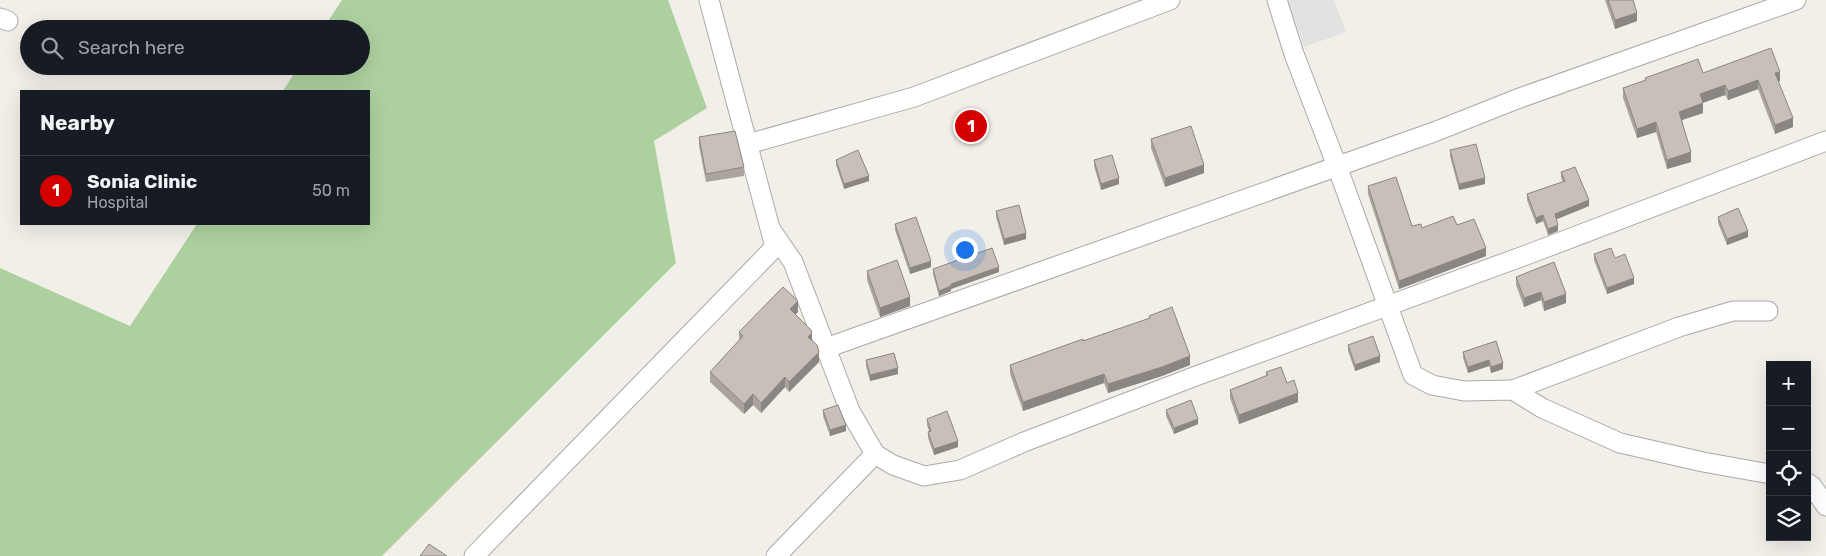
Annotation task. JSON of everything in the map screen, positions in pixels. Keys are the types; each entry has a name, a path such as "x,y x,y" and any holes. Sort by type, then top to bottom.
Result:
{"street":[{"path":"474,556 775,247 709,0"},
{"path":"748,144 914,97 1170,0"},
{"path":"1277,0 1294,54 1338,166 1413,374 1432,385 1464,392 1512,390 1679,328 1733,311 1768,311"},
{"path":"826,348 1434,132 1517,99 1796,0"},
{"path":"771,230 793,262 850,411 875,454 893,465 924,476 960,470 1024,442 1196,376 1388,306 1826,141"},
{"path":"1512,390 1542,408 1620,443 1703,462 1766,473"},
{"path":"776,556 875,454"},
{"path":"1811,485 1826,506"}],"green space":[{"path":"342,0 668,0 707,108 654,141 676,263 382,556 0,556 0,268 130,326 196,225 370,225 370,90 284,90 293,75 370,75 370,20 329,20"}],"shaded area":[{"path":"1287,0 1334,0 1346,32 1304,47"}],"building":[{"path":"1608,0 1633,0 1637,13 1615,20"},
{"path":"1771,48 1780,72 1775,73 1793,118 1775,125 1758,80 1728,91 1725,85 1700,94 1703,103 1679,112 1691,152 1667,160 1656,122 1637,129 1623,88 1698,59 1703,73"},
{"path":"1191,126 1204,165 1165,178 1151,139"},
{"path":"735,131 744,167 706,174 699,137"},
{"path":"1476,144 1485,178 1459,184 1450,150"},
{"path":"858,150 869,176 844,184 836,160"},
{"path":"1112,155 1119,178 1101,184 1094,160"},
{"path":"1575,167 1589,200 1555,214 1558,225 1548,229 1543,215 1536,218 1527,194 1565,181 1561,172"},
{"path":"1396,177 1412,226 1421,224 1422,228 1453,216 1457,225 1474,219 1486,248 1399,281 1368,186"},
{"path":"1019,205 1026,233 1004,239 996,211"},
{"path":"1738,208 1748,231 1727,239 1718,217"},
{"path":"916,217 931,261 910,268 895,224"},
{"path":"992,248 999,267 951,284 951,286 939,291 933,269"},
{"path":"1611,248 1615,258 1625,254 1634,278 1607,288 1594,254"},
{"path":"897,260 910,297 880,308 867,271"},
{"path":"1554,262 1566,294 1544,302 1541,292 1524,298 1516,277"},
{"path":"783,287 798,301 790,309 811,330 812,333 808,337 817,345 819,352 789,382 785,377 761,403 753,394 744,404 710,372 743,336 739,332"},
{"path":"1172,307 1190,356 1108,384 1104,374 1023,402 1010,365 1150,318 1149,316"},
{"path":"1373,336 1380,356 1355,365 1348,345"},
{"path":"1496,341 1503,363 1491,367 1489,360 1468,367 1463,352"},
{"path":"894,353 898,368 870,375 866,360"},
{"path":"1281,367 1287,383 1294,380 1298,393 1239,415 1230,390 1268,375 1266,372"},
{"path":"1191,400 1198,419 1174,428 1166,410"},
{"path":"838,405 846,425 830,430 823,410"},
{"path":"947,411 958,441 934,449 928,432 931,431 927,419"},
{"path":"429,544 447,556 420,556"}],"place":[{"name":"Sonia Clinic","path":"971,126"}]}
